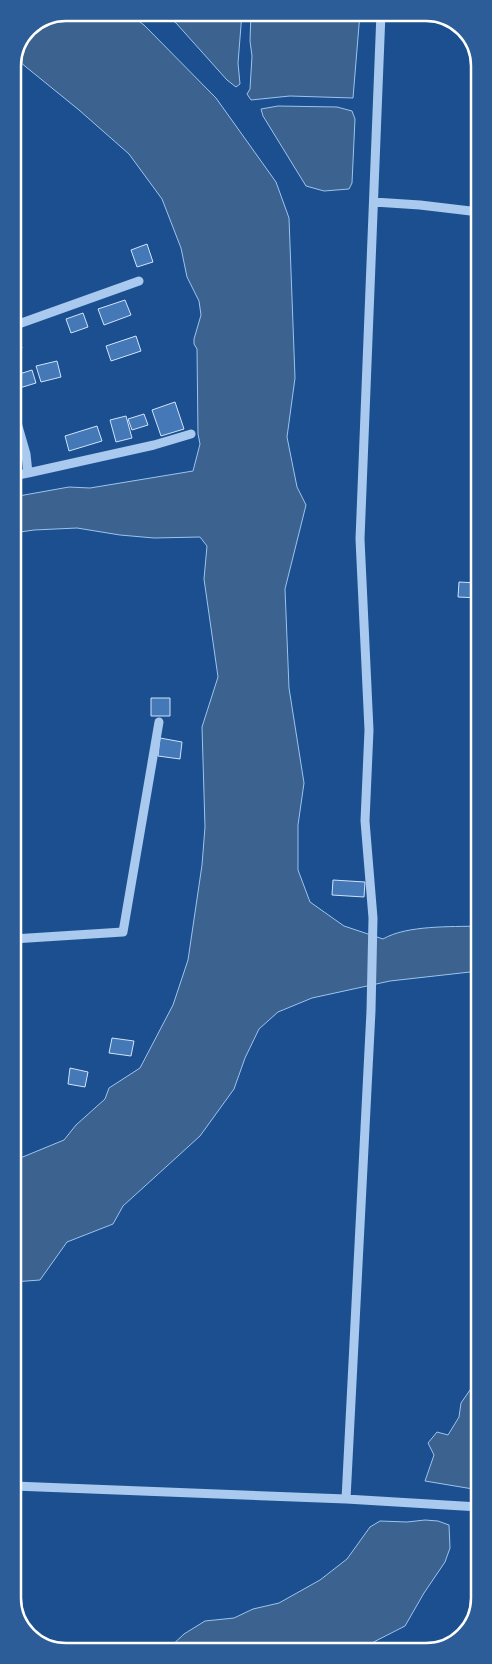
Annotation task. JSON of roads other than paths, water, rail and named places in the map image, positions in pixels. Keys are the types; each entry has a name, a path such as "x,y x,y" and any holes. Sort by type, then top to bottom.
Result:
{"street":[{"path":"346,1499 372,1011 373,918 365,822 369,730 360,539 382,21"},
{"path":"374,202 471,211"},
{"path":"21,323 139,281"},
{"path":"21,474 154,445 191,434"},
{"path":"21,437 26,454 28,473"},
{"path":"21,938 123,932 159,722"},
{"path":"21,1486 346,1499 471,1507"}],"water":[{"path":"139,21 216,98 276,182 289,218 295,378 287,437 297,487 306,505 285,589 289,688 304,783 298,825 298,870 310,902 344,926 383,939 393,934 417,929 471,926 471,972 390,981 312,998 278,1012 259,1029 245,1058 234,1089 200,1136 123,1206 113,1224 67,1242 40,1280 21,1281 21,1158 64,1140 76,1125 105,1099 109,1088 140,1068 173,1005 188,960 202,865 205,827 202,727 218,677 204,579 207,546 200,537 154,538 77,528 21,532 21,496 69,487 90,488 193,471 200,444 198,434 197,349 194,339 201,315 199,301 187,277 181,248 162,199 129,154 21,63 29,41 41,29 57,22"},
{"path":"174,21 241,21 238,63 240,84 236,87 227,80"},
{"path":"251,21 359,21 353,98 290,96 251,100 247,94 250,89 252,56"},
{"path":"278,106 337,107 352,111 355,119 352,183 349,189 324,191 306,186 263,116 261,109"},
{"path":"471,1389 471,1489 425,1481 434,1455 428,1443 437,1432 448,1435 459,1417 461,1403"},
{"path":"425,1520 438,1521 449,1525 450,1548 445,1562 405,1626 372,1643 174,1643 184,1634 205,1621 234,1618 253,1609 279,1603 320,1580 347,1559 370,1527 380,1521 407,1522"}]}
